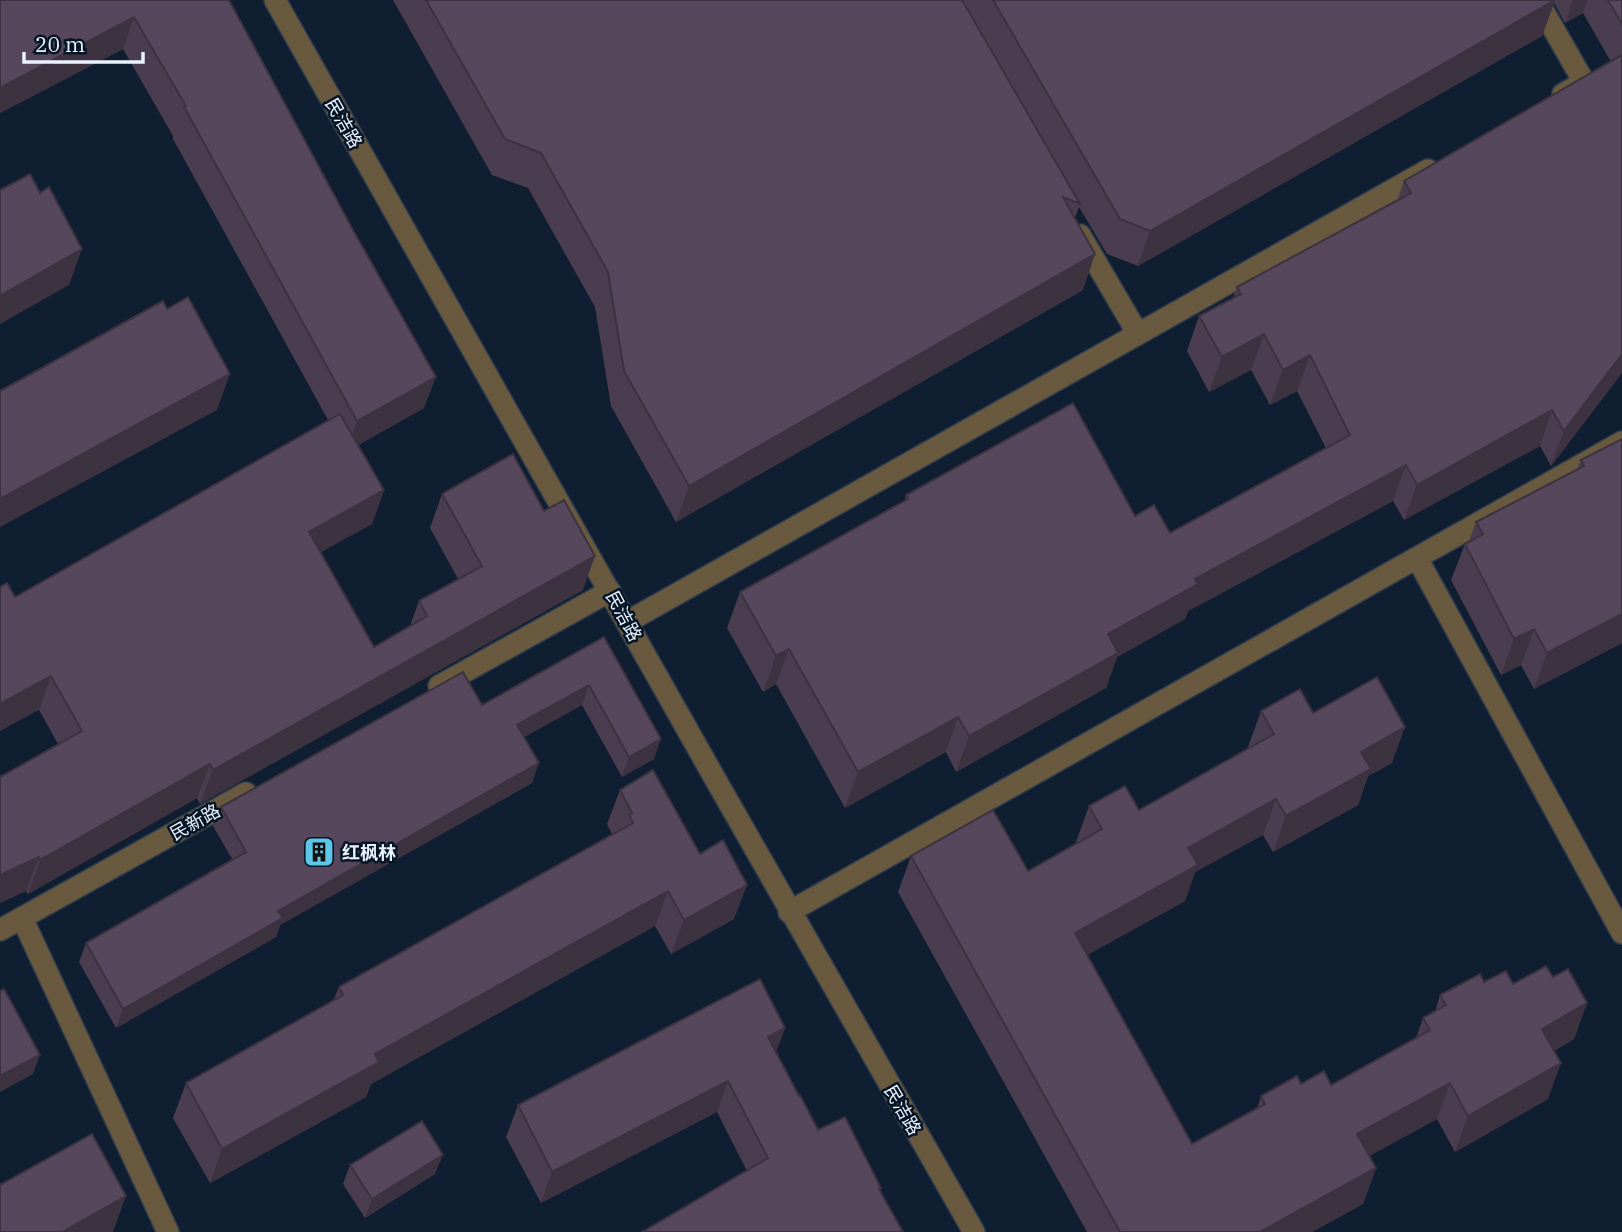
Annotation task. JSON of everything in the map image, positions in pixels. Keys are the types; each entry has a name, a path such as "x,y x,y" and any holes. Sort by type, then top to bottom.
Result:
{"street":[{"name":"民洁路","path":"275,0 789,912 974,1232"},
{"path":"1538,0 1584,82 1548,103"},
{"path":"626,622 1451,157"},
{"path":"1068,215 1138,334"},
{"path":"789,912 1622,442"},
{"path":"1417,558 1622,933"},
{"path":"418,698 610,591"},
{"name":"民新路","path":"0,930 262,785"},
{"path":"22,918 168,1232"}],"building":[{"path":"0,0 229,0 436,377 357,421 184,107 186,106 134,17 0,88"},
{"path":"426,0 962,0 1080,204 1063,197 1095,254 689,486 624,371 608,272 541,153 505,139"},
{"path":"993,0 1555,0 1150,231 1120,219"},
{"path":"1608,0 1622,0 1622,24"},
{"path":"1622,55 1622,354 1564,431 1552,410 1417,485 1406,465 1195,579 1198,584 1108,634 1118,653 969,736 958,717 858,772 789,649 776,656 740,592 908,499 906,495 1073,403 1135,516 1154,505 1170,533 1350,435 1310,355 1283,370 1264,334 1222,357 1199,316 1241,294 1237,287 1411,193 1404,181"},
{"path":"30,174 40,193 49,187 82,249 0,296 0,190"},
{"path":"188,297 230,374 0,499 0,391 163,301 167,309"},
{"path":"340,414 384,490 309,532 374,647 427,616 419,601 482,566 442,494 513,454 544,511 564,500 595,556 213,770 210,764 40,860 39,857 0,875 0,777 82,731 51,676 0,704 0,587 7,583 15,597"},
{"path":"1622,439 1622,614 1547,653 1534,629 1514,639 1465,544 1483,534 1476,522 1584,466 1581,460"},
{"name":"红枫林","path":"604,637 661,739 629,757 589,685 517,725 539,763 278,911 283,918 123,1009 86,943 246,852 221,807 463,672 482,705"},
{"path":"1377,677 1405,727 1361,752 1371,769 1286,816 1276,799 1188,848 1198,865 1075,933 1192,1144 1265,1104 1261,1096 1297,1076 1301,1084 1324,1071 1331,1085 1430,1030 1423,1018 1446,1005 1440,995 1480,974 1484,982 1506,971 1513,984 1546,966 1553,977 1568,969 1587,1003 1542,1029 1561,1063 1468,1116 1450,1083 1357,1134 1376,1168 1260,1232 1120,1232 911,856 993,810 1028,871 1102,829 1089,806 1125,786 1139,810 1274,734 1261,711 1300,689 1313,713"},
{"path":"653,770 700,854 723,840 747,885 684,920 668,891 375,1054 379,1062 222,1149 186,1083 343,995 339,987 633,823 629,815 632,813 620,790"},
{"path":"760,979 785,1028 768,1037 818,1130 845,1117 903,1232 642,1232 768,1158 728,1081 552,1172 518,1105"},
{"path":"4,989 40,1055 0,1076 0,991"},
{"path":"422,1121 443,1155 372,1199 350,1165"},
{"path":"92,1134 126,1196 62,1232 0,1232 0,1185"}],"place":[{"name":"红枫林","path":"319,852"}]}
